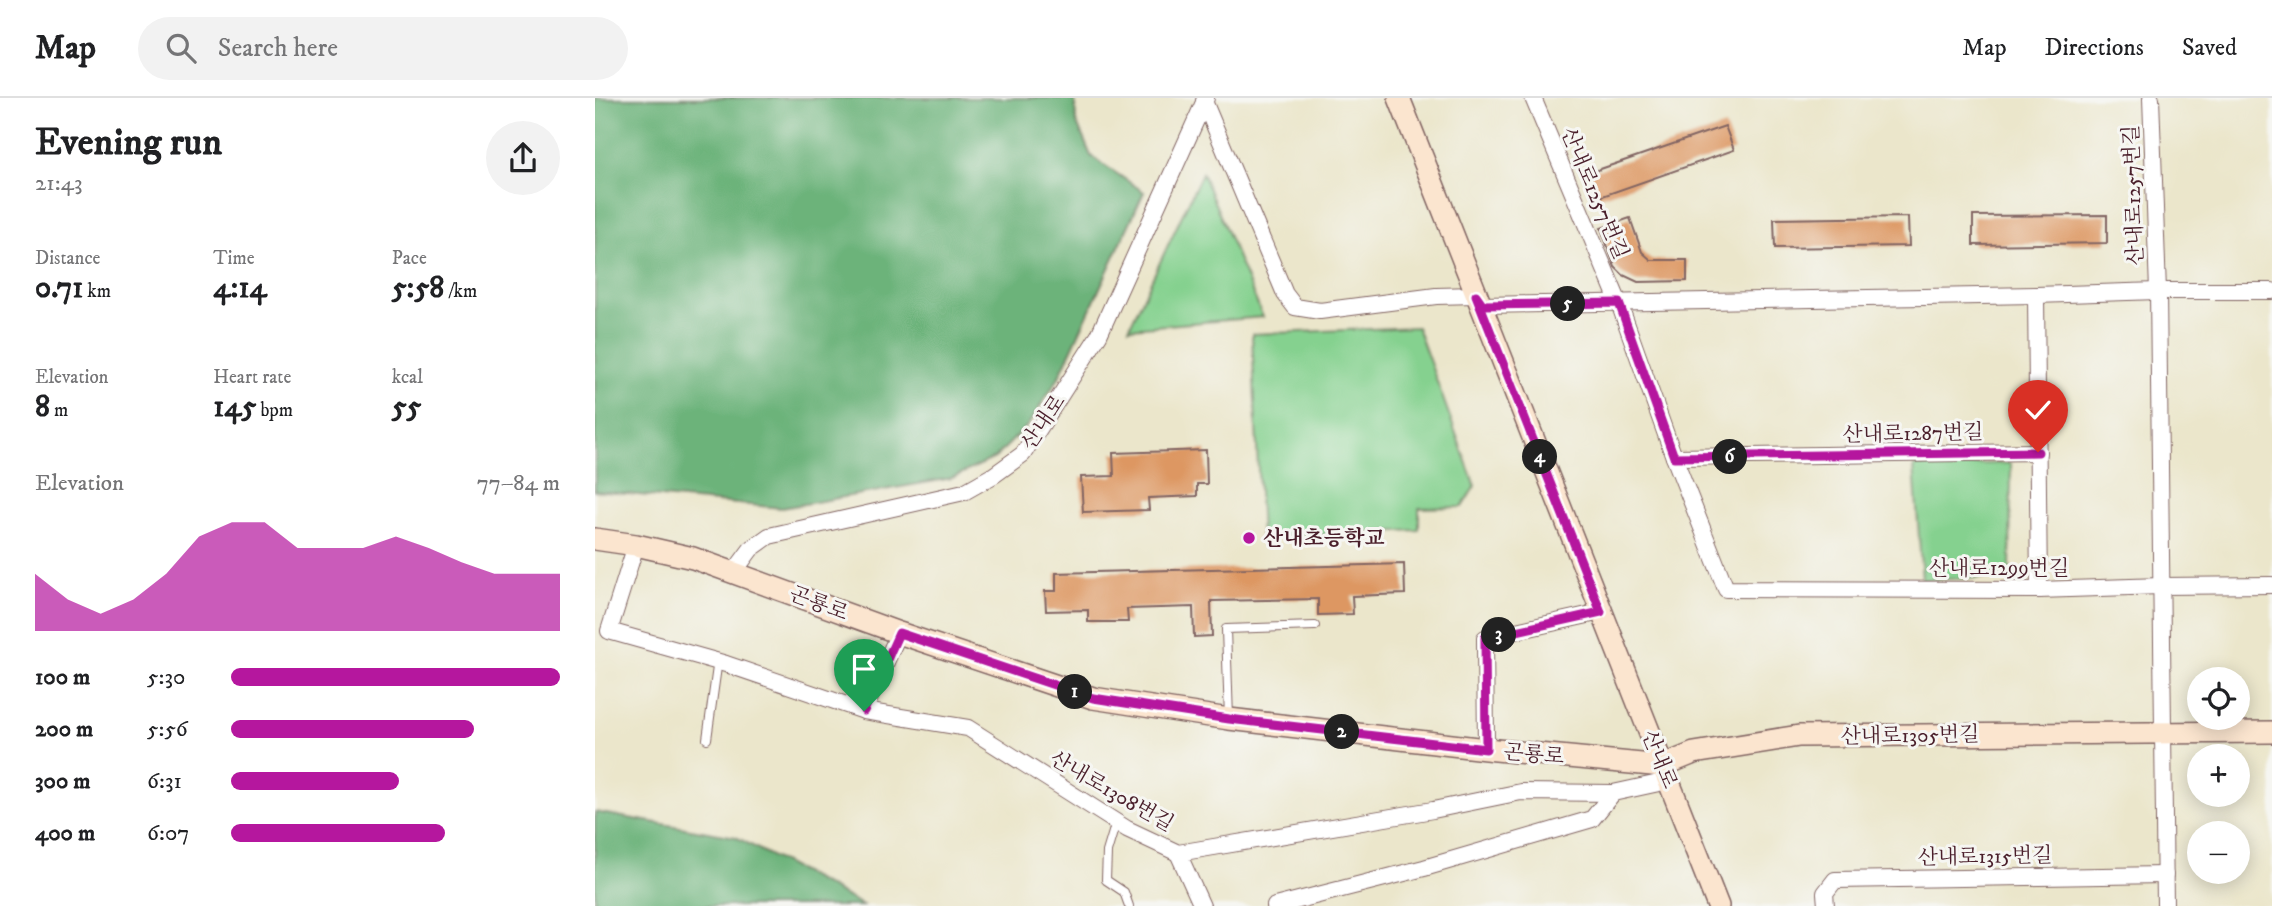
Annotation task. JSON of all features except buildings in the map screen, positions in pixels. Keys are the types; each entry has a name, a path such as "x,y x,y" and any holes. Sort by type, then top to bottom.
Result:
{"main road":[{"name":"산내로","path":"1399,98 1718,906"},
{"name":"곤룡로","path":"595,538 693,558 899,633 1093,698 1229,719 1665,773"},
{"name":"산내로1305번길","path":"1665,773 1694,753 1799,736 2272,732"}],"street":[{"name":"산내로1257번길","path":"1533,98 1619,303"},
{"name":"산내로1257번길","path":"2151,98 2158,291"},
{"name":"산내로","path":"1205,100 1285,294 1295,307 1320,311 1436,296 1476,295"},
{"name":"산내로","path":"734,572 751,549 769,536 964,492 1023,454 1099,335 1205,100"},
{"path":"2158,291 2165,906"},
{"path":"1476,295 1483,305 2272,291"},
{"path":"2036,295 2039,590"},
{"path":"1619,303 1674,457"},
{"name":"산내로1287번길","path":"1674,457 2038,452"},
{"name":"산내로1299번길","path":"1674,457 1726,589 2039,590 2272,585"},
{"name":"산내로1308번길","path":"636,545 609,631 715,660 864,711 968,728 1116,822 1178,853 1433,810 1521,792 1613,793 1665,773"},
{"path":"1486,749 1485,638 1601,612"},
{"path":"864,711 899,633"},
{"path":"1275,906 1424,868 1592,819 1613,793"},
{"path":"1178,853 1202,906"},
{"name":"산내로1315번길","path":"1826,906 1825,893 1835,880 2165,874"}],"lane":[{"path":"1229,719 1226,629 1315,626"},
{"path":"707,739 717,667 715,660"},
{"path":"1116,822 1107,852 1107,880 1124,892 1129,906"}],"green space":[{"path":"595,98 1075,98 1076,121 1091,156 1144,192 1058,379 1028,425 995,458 952,478 782,508 595,491"},
{"path":"1202,173 1263,317 1129,328"},
{"path":"1417,327 1475,486 1462,507 1419,508 1419,530 1261,537 1252,334"},
{"path":"2011,463 2010,577 1922,580 1914,466"},
{"path":"595,812 736,837 864,906 595,906"}],"place":[{"name":"산내초등학교","path":"1249,538"}],"route":[{"path":"864,711 899,633 1093,698 1229,719 1486,749 1485,638 1601,612 1476,295 1483,305 1619,303 1674,457 2038,452"}]}
